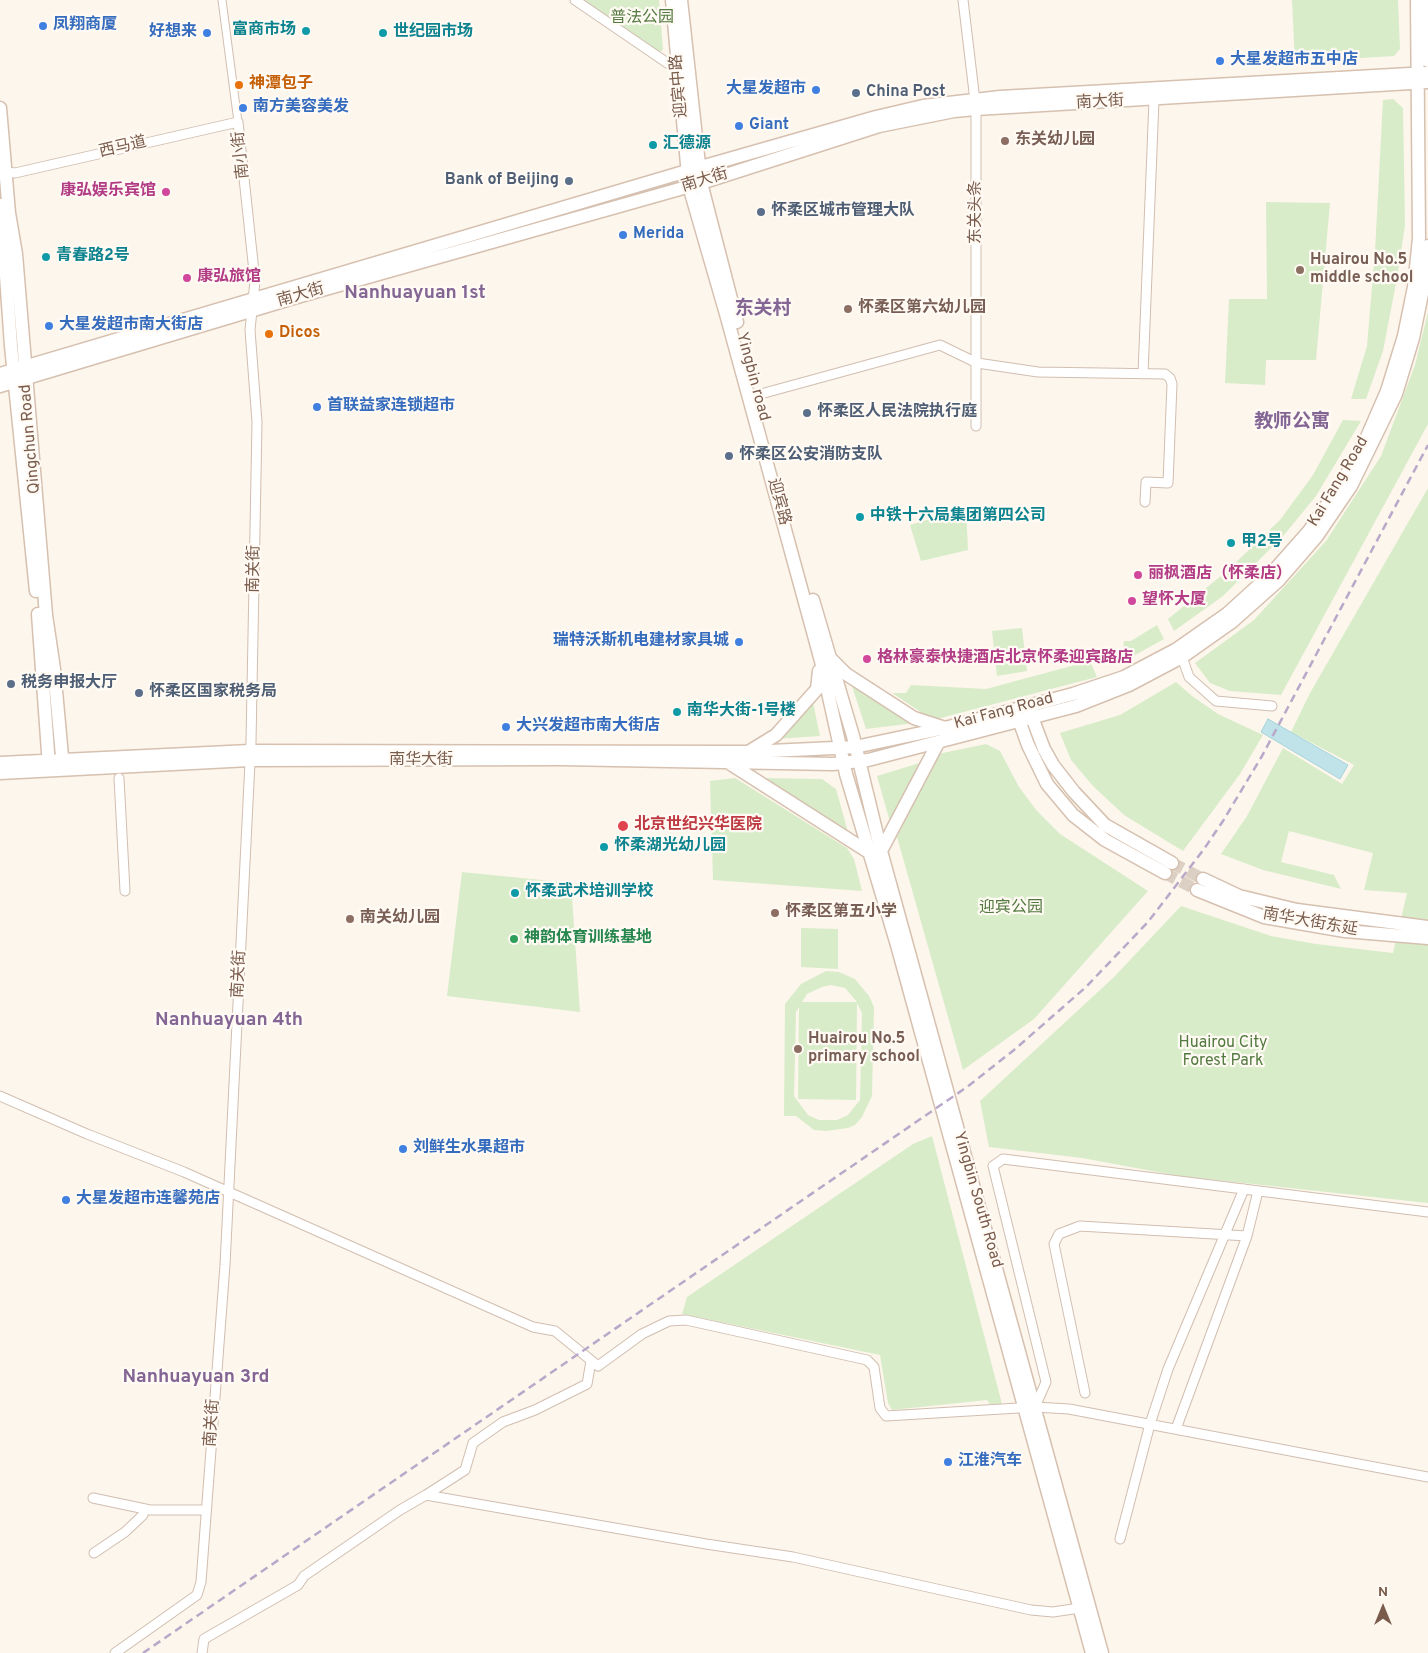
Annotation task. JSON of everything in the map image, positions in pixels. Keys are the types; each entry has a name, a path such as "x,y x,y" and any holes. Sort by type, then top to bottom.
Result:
{"main road":[{"name":"迎宾中路","path":"672,0 679,71 693,170"},
{"name":"Yingbin road","path":"681,0 695,184 756,396 825,660 855,747"},
{"name":"Kai Fang Road","path":"843,763 858,762 938,743 1020,711 1122,678 1177,649 1227,614 1271,574 1309,531 1343,481 1387,391 1404,336 1414,287 1419,238 1423,78 1416,0"},
{"path":"1427,0 1428,62"},
{"name":"南大街","path":"252,305 695,184 879,126 954,111 976,104 1154,100 1423,78"},
{"name":"南大街","path":"0,386 20,374 876,116 976,104 1423,78"},
{"name":"Qingchun Road","path":"0,108 7,172 38,617 56,765"},
{"name":"迎宾路","path":"695,184 739,359 825,660 840,748"},
{"name":"Qingchun Road","path":"0,196 20,374"},
{"name":"Kai Fang Road","path":"840,748 855,747 1020,711 1032,719 1076,706 1129,685 1182,657 1232,621 1278,581 1317,536 1351,486 1396,394 1413,338 1422,297 1428,246"},
{"name":"南大街","path":"0,374 20,374"},
{"path":"749,752 776,735 816,689 825,660 914,718 945,728"},
{"path":"1020,711 1047,784 1073,815 1105,840 1169,868 1105,825 1074,792 1053,765 1032,719"},
{"path":"729,763 876,852 938,743"},
{"name":"Yingbin South Road","path":"855,747 876,852 1030,1408 1102,1653"},
{"path":"840,748 843,763"},
{"name":"南华大街","path":"0,763 56,765 250,755 749,752 840,748"},
{"name":"南华大街","path":"250,755 729,763 843,763"},
{"name":"Yingbin South Road","path":"843,763 876,852"},
{"name":"南华大街","path":"0,773 56,765"},
{"name":"南华大街东延","path":"1428,927 1297,910 1200,884 1264,917 1345,931 1428,938"},
{"name":"Yingbin South Road","path":"1030,1408 1092,1653"}],"street":[{"name":"南小街","path":"222,0 238,122 255,281 252,305"},
{"path":"575,0 679,71"},
{"name":"东关头条","path":"963,0 976,104 976,426"},
{"path":"1144,374 1154,100"},
{"name":"西马道","path":"7,172 15,173 238,122"},
{"name":"南关街","path":"115,1653 198,1595 201,1582 228,1192 250,755 257,422 252,305"},
{"path":"756,396 940,345 977,363 1038,372 1165,374 1170,378 1172,384 1168,483 1146,482 1145,502"},
{"path":"1182,657 1188,677 1216,701 1272,706"},
{"path":"119,778 125,891"},
{"path":"0,1096 228,1192 533,1327 556,1331 598,1366 642,1334 669,1321 686,1320 867,1360 874,1367 880,1408 886,1416 1030,1408 1069,1408 1428,1476"},
{"path":"1030,1408 1046,1382 993,1166 1003,1159 1428,1212"},
{"path":"1120,1539 1150,1424 1168,1369 1244,1190"},
{"path":"1176,1429 1247,1236 1258,1191"},
{"path":"1085,1393 1054,1244 1059,1234 1080,1226 1247,1236"},
{"path":"202,1653 204,1639 298,1585 304,1576 400,1510 465,1470 473,1444 503,1422 535,1410 587,1384 591,1362"},
{"path":"426,1495 706,1544 793,1557 1031,1610 1053,1612 1080,1608"},
{"path":"93,1498 144,1509 206,1510"},
{"path":"94,1553 125,1532 144,1515 144,1509"}],"green space":[{"name":"普法公园","path":"582,0 659,0 663,50 657,53"},
{"path":"1292,0 1398,0 1400,49 1394,56 1295,62"},
{"path":"1393,99 1403,108 1405,225 1383,351 1366,399 1351,399 1367,346 1375,251 1383,100"},
{"path":"1266,202 1330,203 1316,360 1266,360 1265,385 1225,383 1229,299 1267,299"},
{"path":"1428,312 1428,424 1281,695 1230,691 1210,683 1195,663 1254,620 1326,541 1381,456 1415,365"},
{"path":"1343,420 1361,421 1316,496 1284,535 1223,596 1174,631 1168,619 1227,571 1280,520 1313,475"},
{"name":"Huairou City Forest Park","path":"1428,488 1428,1203 1179,1176 1082,1158 989,1147 980,1101 1114,977 1181,906 1271,936 1316,944 1393,953 1407,893 1364,890 1373,853 1289,831 1281,862 1334,875 1341,889 1263,870 1221,854 1247,816 1283,748 1342,784 1354,765 1291,732 1310,693"},
{"path":"966,508 968,550 921,561 910,525"},
{"path":"1157,625 1164,639 1128,659 1123,658 1117,649 1123,649 1124,641 1131,641"},
{"path":"1022,628 1027,671 997,676 992,631"},
{"path":"1090,661 1097,677 933,720 892,693 906,693 911,685 986,689"},
{"path":"1176,682 1218,714 1263,735 1240,774 1183,851 1124,815 1093,786 1071,760 1060,733 1120,715"},
{"path":"851,683 915,723 866,729"},
{"path":"812,698 820,736 775,739"},
{"name":"迎宾公园","path":"986,744 1000,751 1019,787 1037,811 1060,834 1148,891 1034,1019 963,1070 897,837 938,754"},
{"path":"923,762 890,822 877,776"},
{"path":"735,778 847,848 854,859 862,891 713,880 710,781"},
{"path":"759,778 822,779 836,789 848,832"},
{"name":"神韵体育训练基地","path":"462,872 571,883 580,1012 447,996"},
{"path":"801,928 838,929 838,969 801,967"},
{"path":"826,971 839,972 855,979 869,996 874,1007 872,1096 862,1117 855,1125 848,1128 826,1131 814,1130 796,1116 784,1116 785,1004 801,984","holes":["831,985 845,988 857,1002 802,1002 807,994","857,1003 862,1013 860,1100 848,1115 837,1120 819,1120 808,1115 794,1096 796,1012 799,1007 798,1099 856,1100"]},
{"path":"932,1136 1002,1404 991,1406 987,1400 892,1410 888,1403 880,1355 682,1314 687,1297 913,1144"}],"water":[{"path":"1268,719 1348,765 1340,779 1261,732"}],"tunnel":[{"path":"1172,863 1203,879"},
{"path":"1165,873 1197,890"}],"railway":[{"path":"143,1653 967,1087 1014,1050 1086,987 1148,922 1223,821 1262,756 1428,445"}],"place":[{"name":"凤翔商厦","path":"43,26"},
{"name":"富商市场","path":"306,31"},
{"name":"好想来","path":"207,33"},
{"name":"世纪园市场","path":"383,33"},
{"name":"大星发超市五中店","path":"1220,61"},
{"name":"神潭包子","path":"239,85"},
{"name":"大星发超市","path":"816,90"},
{"name":"China Post","path":"856,93"},
{"name":"南方美容美发","path":"243,108"},
{"name":"Giant","path":"739,126"},
{"name":"东关幼儿园","path":"1005,141"},
{"name":"汇德源","path":"653,145"},
{"name":"Bank of Beijing","path":"569,181"},
{"name":"康弘娱乐宾馆","path":"166,192"},
{"name":"怀柔区城市管理大队","path":"761,212"},
{"name":"Merida","path":"623,235"},
{"name":"青春路2号","path":"46,257"},
{"name":"Huairou No.5 middle school","path":"1300,270"},
{"name":"康弘旅馆","path":"187,278"},
{"name":"怀柔区第六幼儿园","path":"848,309"},
{"name":"大星发超市南大街店","path":"49,326"},
{"name":"Dicos","path":"269,334"},
{"name":"首联益家连锁超市","path":"317,407"},
{"name":"怀柔区人民法院执行庭","path":"807,413"},
{"name":"怀柔区公安消防支队","path":"729,456"},
{"name":"中铁十六局集团第四公司","path":"860,517"},
{"name":"甲2号","path":"1231,543"},
{"name":"丽枫酒店（怀柔店）","path":"1138,575"},
{"name":"望怀大厦","path":"1132,601"},
{"name":"瑞特沃斯机电建材家具城","path":"739,642"},
{"name":"格林豪泰快捷酒店北京怀柔迎宾路店","path":"867,659"},
{"name":"税务申报大厅","path":"11,684"},
{"name":"怀柔区国家税务局","path":"139,693"},
{"name":"南华大街-1号楼","path":"677,712"},
{"name":"大兴发超市南大街店","path":"506,727"},
{"name":"北京世纪兴华医院","path":"623,826"},
{"name":"怀柔湖光幼儿园","path":"604,847"},
{"name":"怀柔武术培训学校","path":"515,893"},
{"name":"怀柔区第五小学","path":"775,913"},
{"name":"南关幼儿园","path":"350,919"},
{"name":"神韵体育训练基地","path":"514,939"},
{"name":"Huairou No.5 primary school","path":"798,1049"},
{"name":"刘鲜生水果超市","path":"403,1149"},
{"name":"大星发超市连馨苑店","path":"66,1200"},
{"name":"江淮汽车","path":"948,1462"}],"district":[{"name":"Nanhuayuan 1st","path":"415,294"},
{"name":"东关村","path":"763,310"},
{"name":"教师公寓","path":"1292,423"},
{"name":"Nanhuayuan 4th","path":"229,1021"},
{"name":"Nanhuayuan 3rd","path":"196,1378"}]}
